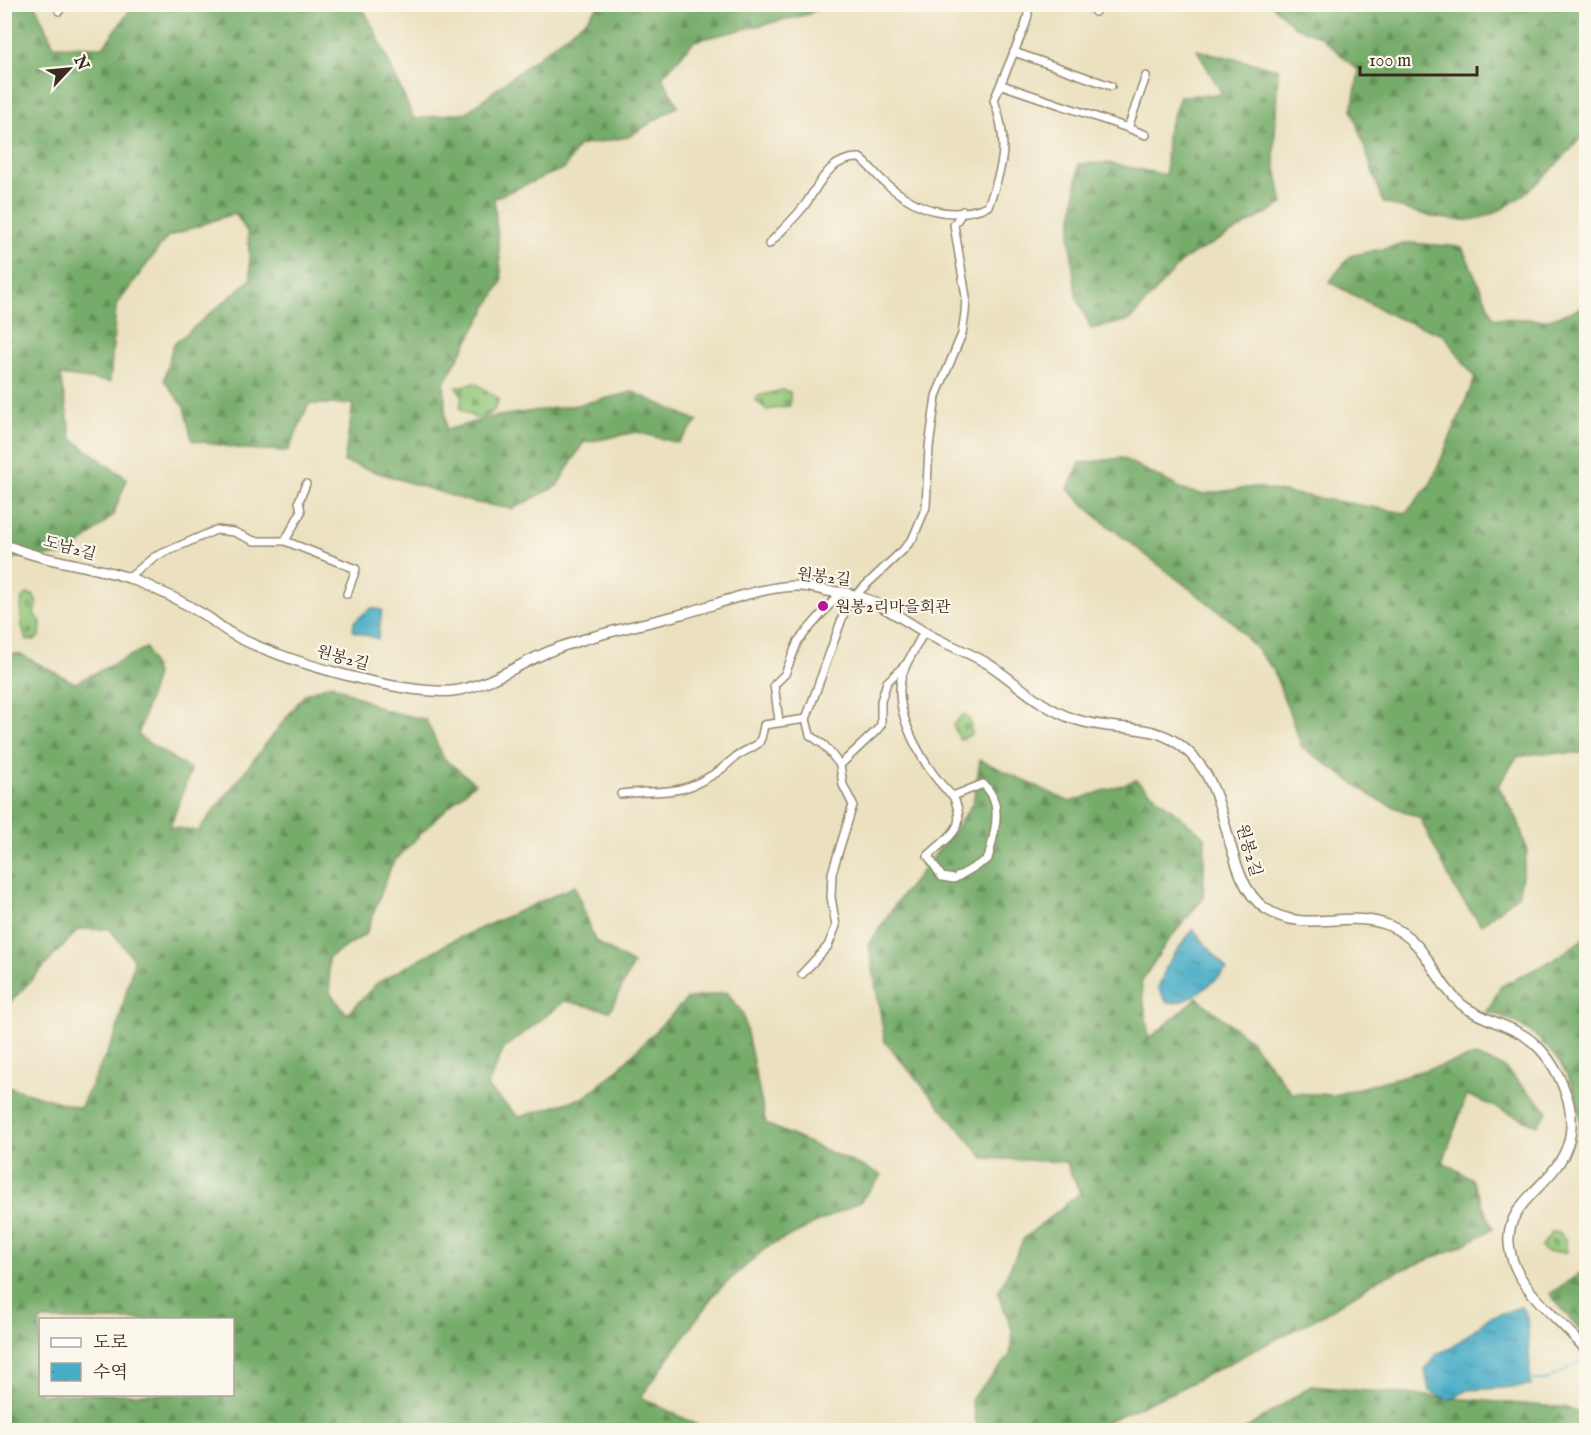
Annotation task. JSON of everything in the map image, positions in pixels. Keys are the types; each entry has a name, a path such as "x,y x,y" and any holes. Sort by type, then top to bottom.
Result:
{"main road":[{"name":"도남2길","path":"4,544 24,552 129,578"},
{"name":"원봉2길","path":"129,578 184,603 248,642 309,664 397,689 452,692 497,678 556,648 742,597 794,585 853,594 989,664 1036,701 1058,713 1106,726 1146,729 1171,739 1198,762 1210,782 1225,819 1246,892 1264,908 1284,919 1314,923 1353,918 1390,926 1418,945 1428,956 1454,997 1477,1014 1535,1043 1563,1084 1575,1128 1569,1154 1536,1193 1515,1212 1510,1235 1518,1272 1587,1350"}],"street":[{"path":"58,11 64,4"},
{"path":"769,244 806,204 820,179 852,158 860,158 884,182 912,201 936,213 988,206 1005,148 1003,124 994,100 1002,85 1028,15 1027,4"},
{"path":"1014,52 1111,86"},
{"path":"1128,128 1146,76"},
{"path":"1002,85 1146,135"},
{"path":"802,974 828,946 836,926 831,897 832,873 853,805 843,785 840,765 824,745 810,735 806,719 842,612 853,594 903,550 913,538 926,507 929,447 936,396 962,334 965,313 966,297 954,225 963,211"},
{"path":"285,541 301,512 299,501 306,484"},
{"path":"129,578 154,557 216,530 234,532 254,541 285,541 356,569 347,594"},
{"path":"779,721 774,685 785,674 798,641 840,593"},
{"path":"924,632 907,663 901,681 901,695 909,728 938,783 953,795 959,816 956,833 928,856 942,877 954,879 988,859 996,811 992,792 983,784 953,795"},
{"path":"840,765 881,725 881,701 887,682 907,663"},
{"path":"621,794 661,794 692,786 716,773 740,754 754,749 761,743 764,725 779,721 806,719"}],"green space":[{"path":"5,5 35,5 54,46 103,47 134,5 361,5 414,119 467,112 587,19 599,5 823,5 809,14 694,41 662,77 678,106 628,137 578,146 565,168 494,198 502,281 444,383 446,430 492,417 577,405 633,392 698,421 678,443 637,432 583,443 557,486 513,509 471,502 344,462 353,404 309,404 288,451 243,449 192,440 184,407 164,380 173,345 251,279 248,233 235,213 167,237 116,306 110,382 60,375 72,439 127,479 113,515 69,555 10,558 5,549"},
{"path":"1272,5 1586,5 1586,132 1533,186 1501,210 1484,217 1468,220 1447,219 1383,202 1352,110 1359,71 1320,36 1295,27"},
{"path":"1197,50 1278,69 1274,158 1283,204 1183,260 1130,320 1091,329 1076,295 1070,238 1079,164 1108,163 1166,175 1167,133 1180,96 1222,94"},
{"path":"1409,243 1462,247 1494,318 1547,320 1586,306 1586,753 1542,753 1517,757 1498,786 1518,820 1527,851 1518,895 1481,925 1456,891 1420,818 1378,800 1302,747 1273,669 1234,623 1098,518 1068,489 1080,463 1122,458 1186,491 1204,494 1254,487 1406,513 1431,483 1475,378 1444,335 1395,317 1329,282 1350,256"},
{"path":"475,383 499,399 493,411 484,417 475,418 460,409 462,395 456,387"},
{"path":"783,390 790,392 790,406 767,410 756,401 757,396"},
{"path":"27,594 33,595 37,603 34,614 41,622 40,636 34,640 27,640 22,625 22,598"},
{"path":"146,648 156,674 138,736 191,770 170,827 198,831 305,694 332,684 384,710 426,720 444,759 475,783 433,821 392,864 366,934 328,958 330,993 347,1014 377,983 450,942 575,886 595,941 633,964 610,1011 565,1001 504,1049 487,1087 519,1117 585,1097 619,1068 687,999 727,992 743,1014 766,1124 882,1175 860,1202 767,1247 715,1293 641,1397 707,1430 5,1430 5,1086 80,1108 116,1034 134,960 110,929 79,929 5,1008 5,654 20,654 75,683"},
{"path":"964,714 970,720 972,734 960,740 953,725"},
{"path":"980,760 1070,802 1136,780 1205,837 1203,899 1167,942 1141,982 1149,1039 1197,998 1249,1039 1292,1093 1334,1095 1475,1056 1502,1066 1548,1111 1537,1125 1467,1095 1443,1162 1472,1179 1493,1229 1455,1249 1377,1280 1323,1315 1177,1390 1088,1430 978,1430 971,1399 1010,1356 1013,1332 998,1293 1024,1238 1080,1193 1066,1162 984,1158 885,1042 869,945 896,903 951,835 973,803"},
{"path":"1586,937 1586,1152 1577,1149 1580,1117 1577,1099 1561,1065 1550,1050 1521,1026 1505,1017 1487,1012 1501,986 1555,959"},
{"path":"1552,1232 1560,1233 1565,1239 1567,1252 1546,1252 1541,1247"},
{"path":"1586,1269 1586,1339 1550,1294"},
{"path":"1311,1386 1569,1408 1586,1416 1586,1430 1244,1430"}],"water":[{"path":"371,608 382,610 378,639 353,631 354,622"},
{"path":"1193,929 1227,970 1191,997 1175,1003 1167,1003 1158,988 1168,963"},
{"path":"1521,1307 1527,1317 1531,1386 1468,1390 1450,1400 1429,1391 1425,1370 1436,1354 1451,1348 1490,1317"}],"waterway":[{"path":"1531,1380 1547,1380 1586,1358"}],"place":[{"name":"원봉2리마을회관","path":"823,606"}]}
